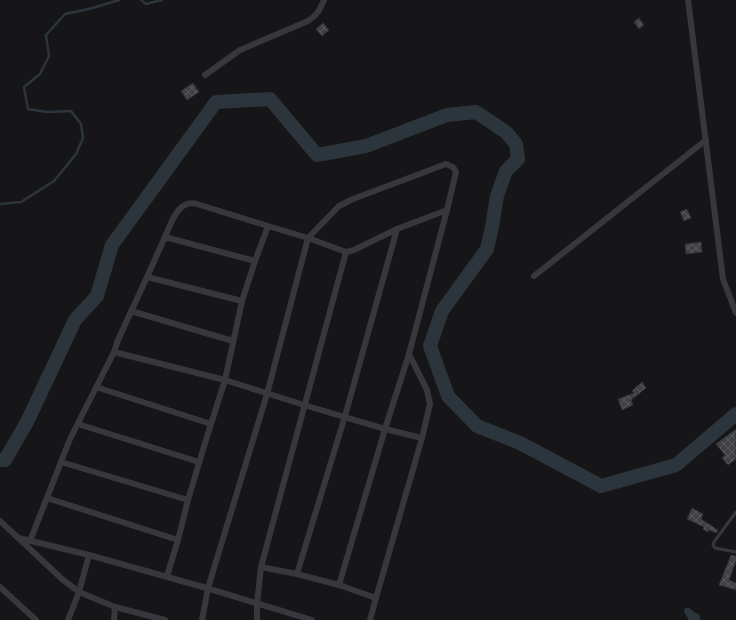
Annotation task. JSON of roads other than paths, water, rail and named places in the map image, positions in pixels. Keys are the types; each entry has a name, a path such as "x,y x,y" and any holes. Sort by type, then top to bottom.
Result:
{"street":[{"path":"205,75 240,50 314,18 320,11 324,0"},
{"path":"688,0 723,279 736,313"},
{"path":"534,276 706,140"},
{"path":"202,620 208,588 267,394 308,238 339,206 353,199 446,164 453,166 456,172 447,210 409,354 385,429 340,585"},
{"path":"30,541 70,439 114,352 118,340 176,213 183,206 189,203 197,204 308,238 346,252 354,250 397,229 447,210"},
{"path":"167,576 199,462 225,380 242,301 268,226"},
{"path":"297,574 345,416 397,229"},
{"path":"165,237 255,261"},
{"path":"257,620 257,604 261,567 346,252"},
{"path":"147,277 242,301"},
{"path":"131,311 233,341"},
{"path":"114,352 225,380 385,429 422,438"},
{"path":"370,620 422,438 430,404 427,390 409,354"},
{"path":"96,386 211,424"},
{"path":"78,424 199,462"},
{"path":"62,462 188,500"},
{"path":"47,498 178,540"},
{"path":"0,521 62,579 79,592 115,607 161,620"},
{"path":"19,538 167,576 304,619 312,620"},
{"path":"68,620 79,592 89,555"},
{"path":"261,567 340,585 376,598"},
{"path":"0,587 36,620"},
{"path":"114,620 115,607"}],"lane":[{"path":"736,512 713,545 715,548 736,552"}],"waterway":[{"path":"0,204 21,202 54,181 76,154 83,138 81,124 71,111 47,112 28,109 24,87 40,74 49,56 46,35 65,14 119,0"},
{"path":"141,0 146,4 162,0"},
{"path":"0,460 5,460 27,422 75,320 97,296 112,245 216,102 270,99 317,155 366,146 447,115 476,112 507,133 516,144 518,159 506,171 497,196 487,249 442,311 430,346 448,396 477,426 520,443 601,486 676,465 736,414"}]}
